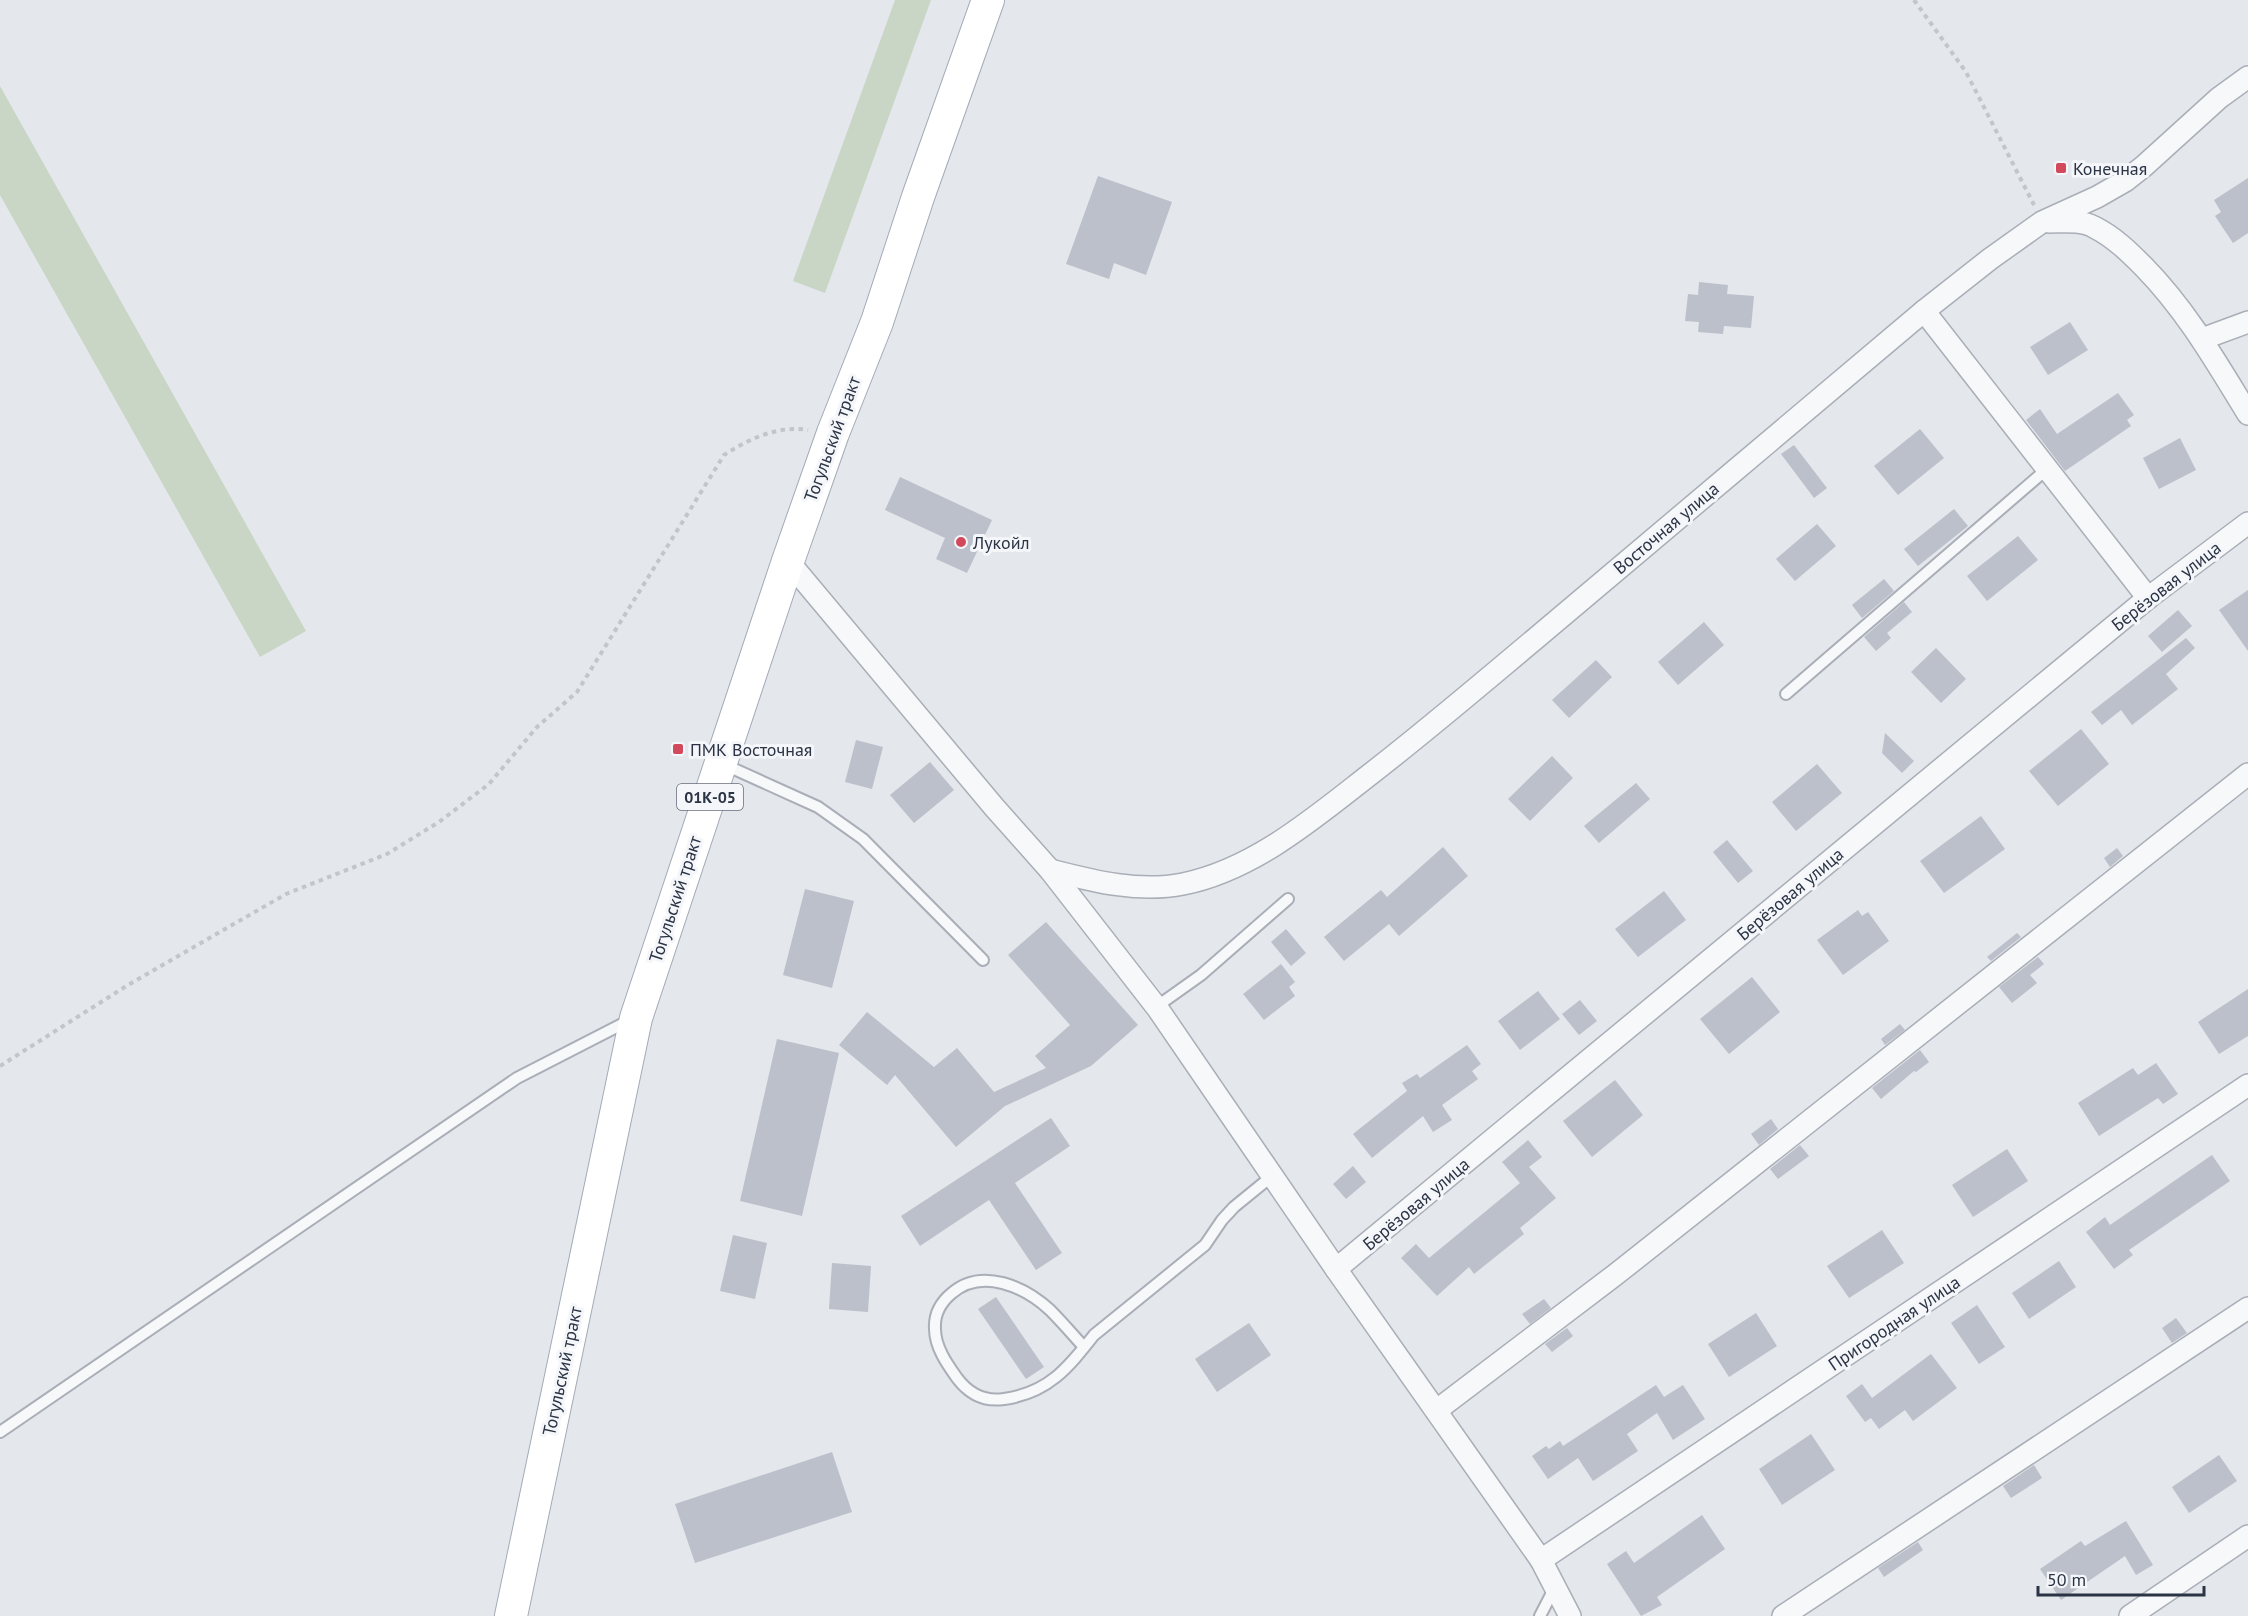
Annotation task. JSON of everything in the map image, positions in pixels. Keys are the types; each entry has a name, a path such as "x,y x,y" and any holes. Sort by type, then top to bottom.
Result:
{"main road":[{"name":"Тогульский тракт","path":"511,1616 636,1018 788,561 833,433 877,322 918,197 988,0"}],"street":[{"name":"Восточная улица","path":"1050,870 1112,885 1153,887 1183,884 1244,863 1285,838 1425,732 1924,311 2042,222 2097,197 2124,181 2144,166 2219,98 2248,77"},
{"path":"2042,222 2073,222 2093,226 2126,249 2169,292 2202,339 2248,414"},
{"path":"1924,311 2148,598"},
{"path":"2202,339 2248,322"},
{"name":"Берёзовая улица","path":"1336,1269 2148,598 2248,523"},
{"path":"788,561 994,807 1050,870 1156,1007 1336,1269 1541,1560 1570,1616"},
{"path":"1437,1410 1615,1275 2248,774"},
{"name":"Пригородная улица","path":"1541,1560 2248,1085"},
{"path":"1784,1616 2248,1308"},
{"path":"2130,1616 2248,1536"}],"lane":[{"path":"1786,694 2047,469"},
{"path":"721,763 818,807 862,839 983,960"},
{"path":"1156,1007 1201,975 1288,900"},
{"path":"0,1432 517,1078 636,1018"},
{"path":"1084,1347 1048,1308 1006,1283 990,1280 973,1282 956,1290 945,1299 938,1310 935,1329 940,1352 964,1387 979,1398 998,1400 1037,1391 1053,1380 1084,1347 1094,1335 1205,1245 1222,1220 1272,1176"},
{"path":"1540,1616 1555,1586"}],"path":[{"path":"1914,0 1966,72 2042,222"},
{"path":"0,1066 128,985 286,894 387,854 439,822 489,784 537,727 577,692 724,455 752,438 794,428 833,433"}],"green space":[{"path":"895,0 931,0 825,293 793,281"},
{"path":"0,86 306,631 260,657 0,195"}],"building":[{"path":"1098,176 1172,202 1146,275 1114,263 1109,279 1066,264"},
{"path":"2248,178 2248,233 2233,243 2215,216 2221,212 2214,200"},
{"path":"1699,282 1728,285 1727,294 1754,296 1751,328 1724,326 1723,334 1698,332 1699,322 1685,321 1688,294 1698,295"},
{"path":"2070,322 2088,350 2048,375 2030,347"},
{"path":"2118,393 2134,415 2127,420 2131,426 2065,471 2026,420 2040,409 2057,434"},
{"path":"1920,429 1944,458 1898,495 1874,466"},
{"path":"2180,438 2196,470 2159,489 2143,458"},
{"path":"1794,445 1827,488 1814,498 1781,454"},
{"path":"900,477 992,520 967,573 936,559 945,538 885,510"},
{"path":"1954,509 1968,526 1918,566 1904,549"},
{"path":"1817,524 1836,546 1795,581 1776,559"},
{"path":"2018,536 2038,560 1987,601 1967,576"},
{"path":"1884,579 1894,591 1862,618 1852,605"},
{"path":"2248,590 2248,651 2219,610"},
{"path":"1904,602 1912,612 1887,633 1891,638 1876,651 1864,637"},
{"path":"2178,610 2192,626 2162,652 2148,636"},
{"path":"1704,622 1724,645 1678,685 1658,662"},
{"path":"2186,638 2195,648 2166,674 2178,689 2132,725 2121,710 2102,725 2091,712"},
{"path":"1936,648 1966,679 1941,703 1911,672"},
{"path":"1596,660 1612,677 1569,718 1552,700"},
{"path":"2081,729 2109,764 2058,806 2029,771"},
{"path":"1885,733 1914,761 1902,773 1882,753"},
{"path":"856,740 883,747 872,789 845,782"},
{"path":"1552,756 1573,778 1530,821 1508,799"},
{"path":"930,762 954,790 914,823 890,795"},
{"path":"1817,764 1842,793 1796,831 1772,802"},
{"path":"1636,783 1650,799 1599,843 1584,826"},
{"path":"1981,816 2005,849 1944,893 1920,861"},
{"path":"1727,840 1753,871 1738,883 1713,852"},
{"path":"1443,847 1468,876 1399,936 1389,924 1344,961 1324,937 1381,890 1387,897"},
{"path":"2117,848 2123,856 2110,867 2104,858"},
{"path":"805,889 854,901 832,988 783,975"},
{"path":"1664,891 1686,920 1638,957 1615,929"},
{"path":"1858,910 1862,916 1868,912 1889,941 1843,975 1817,940"},
{"path":"1046,922 1138,1025 1091,1066 1005,1106 956,1147 895,1075 887,1085 839,1045 867,1012 934,1067 957,1048 994,1092 1046,1068 1035,1056 1070,1025 1008,955"},
{"path":"1286,929 1306,953 1291,966 1271,942"},
{"path":"2017,933 2021,937 1991,961 1987,957"},
{"path":"2038,957 2044,964 2030,975 2037,983 2012,1003 1999,987"},
{"path":"1281,964 1295,982 1289,987 1295,996 1264,1020 1243,994"},
{"path":"1752,977 1780,1012 1729,1054 1700,1019"},
{"path":"2248,989 2248,1036 2219,1054 2198,1022"},
{"path":"1538,991 1560,1019 1520,1050 1498,1021"},
{"path":"1580,1000 1597,1021 1579,1035 1562,1014"},
{"path":"1900,1024 1905,1030 1885,1045 1881,1039"},
{"path":"777,1039 839,1053 802,1216 740,1201"},
{"path":"1467,1045 1481,1064 1472,1071 1478,1079 1442,1105 1452,1120 1433,1132 1423,1116 1372,1158 1353,1134 1407,1091 1402,1083 1417,1074 1420,1078"},
{"path":"1920,1050 1929,1062 1916,1072 1914,1071 1881,1099 1872,1088"},
{"path":"2156,1063 2178,1094 2163,1104 2158,1098 2099,1136 2078,1103 2133,1068 2138,1075"},
{"path":"1615,1080 1643,1115 1592,1157 1563,1121"},
{"path":"1051,1118 1070,1146 1015,1183 1062,1253 1036,1270 989,1200 920,1246 901,1216"},
{"path":"1771,1119 1778,1129 1759,1145 1751,1134"},
{"path":"1528,1140 1542,1157 1529,1167 1556,1198 1520,1228 1524,1234 1474,1274 1469,1267 1437,1296 1401,1258 1416,1244 1429,1258 1520,1183 1502,1162"},
{"path":"1800,1145 1809,1156 1778,1179 1770,1169"},
{"path":"2007,1149 2028,1181 1973,1217 1952,1185"},
{"path":"2212,1155 2230,1181 2129,1250 2133,1255 2114,1269 2086,1232 2105,1217 2110,1225"},
{"path":"1353,1166 1366,1182 1346,1199 1333,1184"},
{"path":"1882,1230 1904,1263 1849,1298 1827,1266"},
{"path":"733,1235 767,1243 755,1299 720,1291"},
{"path":"2059,1261 2076,1287 2029,1319 2012,1293"},
{"path":"832,1263 871,1266 868,1312 829,1309"},
{"path":"996,1297 1044,1367 1026,1379 978,1309"},
{"path":"1544,1299 1551,1308 1530,1324 1522,1314"},
{"path":"1977,1305 2005,1347 1979,1364 1951,1323"},
{"path":"1756,1313 1777,1346 1729,1377 1708,1344"},
{"path":"2176,1318 2187,1333 2172,1343 2162,1328"},
{"path":"1249,1323 1271,1355 1217,1392 1195,1359"},
{"path":"1567,1328 1573,1336 1552,1352 1545,1344"},
{"path":"1931,1354 1957,1388 1913,1421 1905,1410 1879,1429 1871,1418 1865,1422 1846,1396 1862,1384 1872,1398"},
{"path":"1656,1385 1664,1397 1683,1385 1705,1419 1673,1440 1657,1413 1627,1434 1638,1451 1593,1481 1578,1458 1548,1479 1532,1456 1546,1446 1549,1449 1560,1441 1563,1446"},
{"path":"1811,1434 1835,1470 1782,1505 1759,1469"},
{"path":"832,1452 852,1512 695,1563 675,1504"},
{"path":"2219,1455 2237,1481 2189,1513 2172,1487"},
{"path":"2034,1465 2042,1478 2011,1498 2003,1486"},
{"path":"1702,1515 1725,1549 1657,1597 1662,1605 1641,1616 1607,1564 1626,1551 1634,1563"},
{"path":"2126,1521 2153,1565 2136,1575 2125,1556 2061,1600 2040,1569 2081,1541 2085,1546"},
{"path":"1918,1542 1923,1550 1884,1577 1878,1568"}],"place":[{"name":"Конечная","path":"2061,168"},
{"name":"Лукойл","path":"961,542"},
{"name":"ПМК Восточная","path":"678,749"}]}
